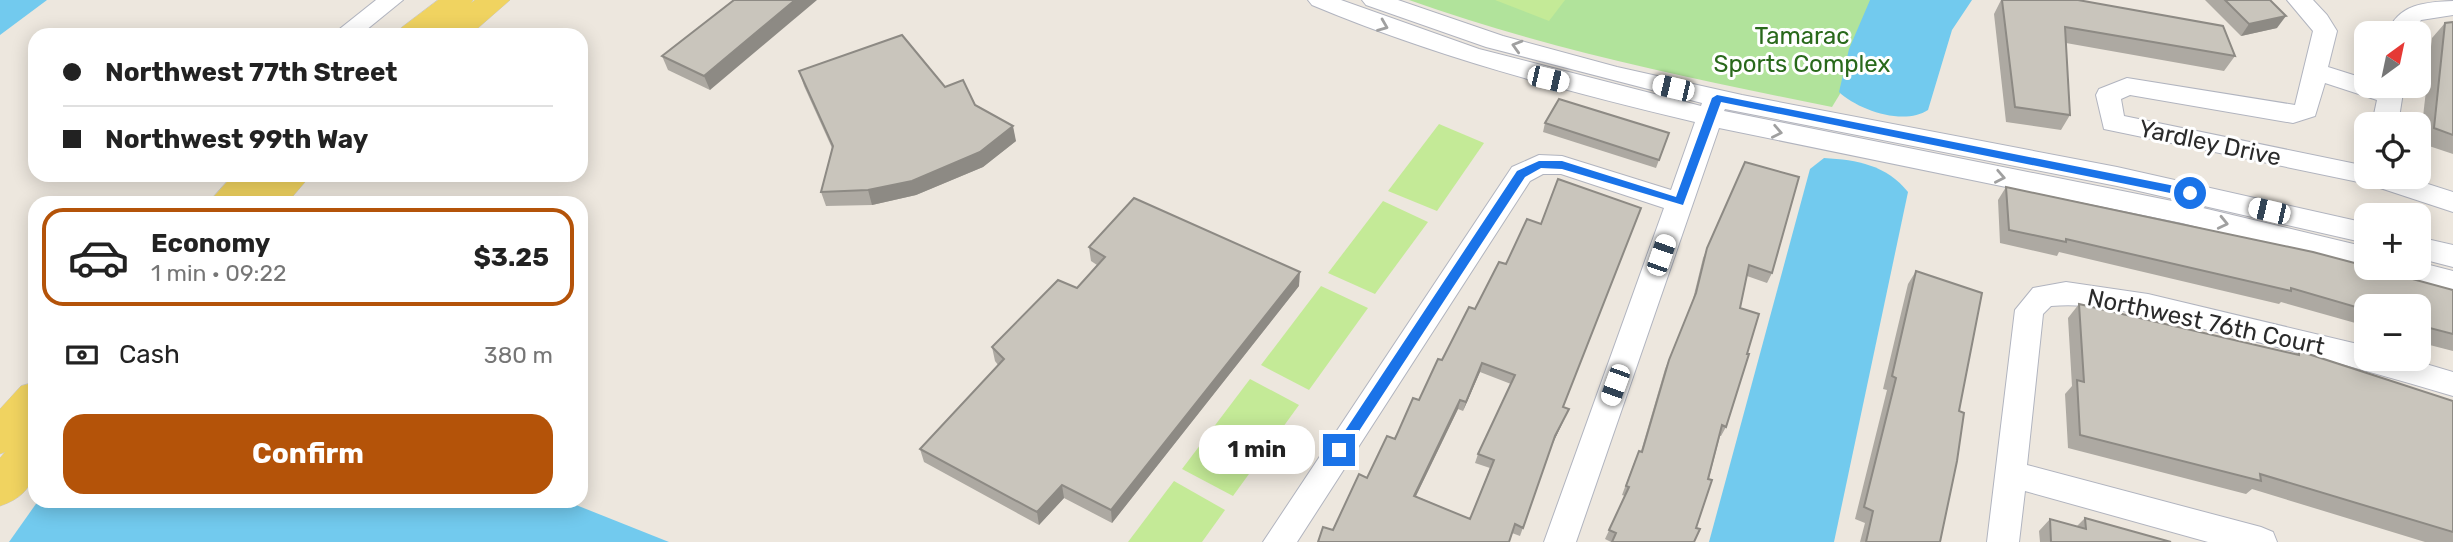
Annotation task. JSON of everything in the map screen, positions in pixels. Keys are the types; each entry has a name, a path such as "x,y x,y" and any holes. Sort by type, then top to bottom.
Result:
{"main road":[{"path":"421,28 458,0"},
{"path":"459,28 495,0"},
{"path":"233,196 248,182"},
{"path":"272,196 287,182"},
{"path":"0,437 28,406"},
{"path":"0,488 28,455"}],"street":[{"path":"353,28 391,0"},
{"path":"1320,0 1463,54 1548,79 2163,187 2354,230"},
{"path":"1374,0 1713,108 2354,255"},
{"name":"Yardley Drive","path":"2299,0 2319,20 2325,31 2306,110 2294,114 2127,86 2108,95 2113,123 2354,172"},
{"path":"2406,21 2420,12 2453,8"},
{"path":"2316,72 2354,82"},
{"path":"1560,542 1713,108"},
{"path":"1279,542 1521,174 1539,164 1562,165 1679,203"},
{"path":"2413,189 2453,202"},
{"path":"2431,250 2453,256"},
{"path":"2431,276 2453,282"},
{"name":"Northwest 76th Court","path":"2011,474 2029,310 2045,295 2073,292 2211,320 2354,355"},
{"name":"Northwest 76th Court","path":"2410,371 2453,384"},
{"path":"2003,542 2011,474 2260,542"}],"green space":[{"name":"Tamarac Sports Complex","path":"1409,0 1879,0 1843,89 1832,107 1566,48"},
{"path":"1495,0 1565,0 1549,21"},
{"path":"1439,124 1484,143 1437,211 1388,191"},
{"path":"1383,201 1428,222 1375,294 1328,273"},
{"path":"1321,286 1368,308 1309,390 1261,365"},
{"path":"1250,379 1299,405 1233,496 1182,469"},
{"path":"1174,481 1225,510 1202,542 1128,542"}],"water":[{"path":"0,0 47,0 0,35"},
{"path":"1870,0 1972,0 1952,30 1928,110 1918,115 1882,114 1858,105 1839,92 1849,49"},
{"path":"1824,158 1848,160 1881,170 1908,192 1834,542 1709,542 1810,169"},
{"path":"33,508 584,508 669,542 9,542"}],"building":[{"path":"734,0 795,0 704,76 662,56"},
{"path":"2002,0 2078,0 2223,26 2235,56 2065,27 2070,115 2015,107"},
{"path":"2225,0 2270,0 2286,16 2249,24"},
{"path":"2453,22 2453,135 2434,128 2445,23"},
{"path":"902,35 945,87 963,80 975,105 1013,126 980,152 912,181 868,190 821,192 833,146 799,71"},
{"path":"1559,99 1669,133 1659,160 1545,123"},
{"path":"1745,162 1799,177 1772,273 1749,265 1740,308 1759,314 1726,427 1722,425 1708,479 1712,480 1696,528 1700,529 1694,542 1612,542 1616,533 1609,530 1629,487 1626,486 1639,451 1642,452 1669,360 1696,293 1707,248"},
{"path":"1558,179 1641,208 1563,407 1569,409 1555,436 1523,528 1515,524 1509,542 1318,542 1323,527 1333,530 1359,474 1367,478 1387,436 1395,439 1413,398 1419,400 1438,359 1442,360 1469,307 1475,309 1499,262 1506,264 1527,219 1541,224","holes":["1482,363 1515,375 1478,454 1494,460 1470,519 1414,496 1460,400 1466,402"]},
{"path":"2006,187 2313,252 2354,263 2354,280 2416,280 2453,290 2453,334 2431,328 2431,294 2354,294 2354,306 2291,288 2291,291 2066,239 2066,242 2009,230"},
{"path":"1134,198 1300,272 1111,510 1062,485 1037,512 920,449 1004,359 992,347 1058,280 1077,288 1105,257 1089,247"},
{"path":"1916,271 1982,293 1959,411 1964,413 1957,461 1940,542 1866,542 1873,511 1864,507 1896,378 1892,376"},
{"path":"2079,304 2299,355 2299,351 2453,401 2453,532 2260,474 2261,481 2080,435 2077,380 2084,382"},
{"path":"2085,518 2171,542 2051,542 2050,519 2086,529"}],"route":[{"path":"1339,450 1521,174 1539,164 1562,165 1679,203 1717,98 2190,193"}]}
